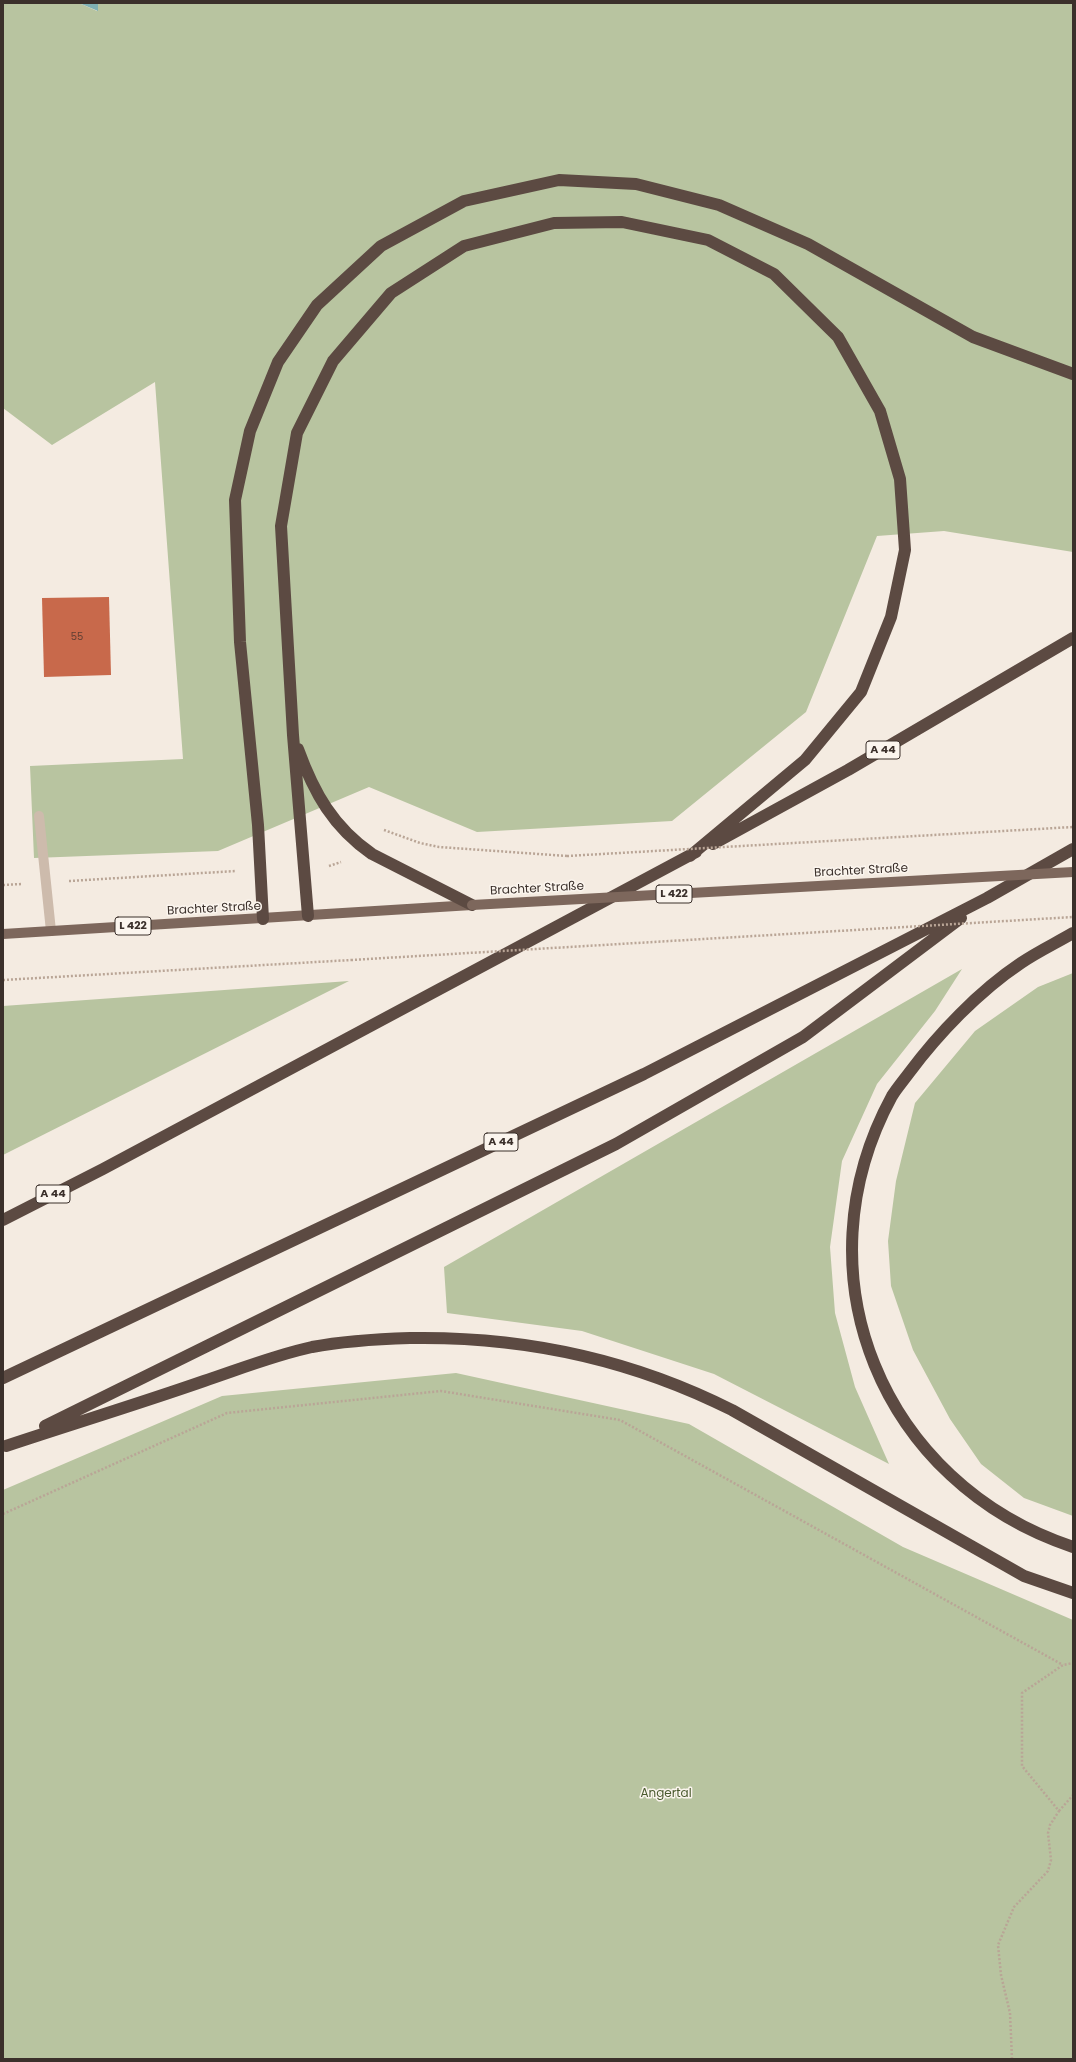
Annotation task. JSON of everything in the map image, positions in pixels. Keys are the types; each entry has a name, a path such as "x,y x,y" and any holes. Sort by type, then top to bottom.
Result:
{"highway":[{"path":"263,919 258,826 240,642 235,500 250,431 278,362 317,304 381,246 464,201 559,180 636,184 719,205 808,244 973,337 1073,374"},
{"path":"308,916 293,735 281,526 297,433 333,361 391,293 464,246 554,223 622,222 708,240 774,274 838,338 880,411 900,479 905,550 891,617 861,692 805,760 690,856"},
{"name":"A 44","path":"3,1220 103,1169 690,856 848,770 1073,638"},
{"path":"293,735 310,783 322,803 359,845 379,858 472,905"},
{"name":"A 44","path":"3,1378 644,1074 987,898 1073,849"},
{"path":"4,1447 616,1144 803,1037 987,898"},
{"path":"1073,933 1020,964 985,992 953,1022 893,1094 876,1130 864,1166 855,1209 852,1254 856,1303 864,1338 876,1372 899,1414 924,1450 954,1480 987,1505 1018,1525 1073,1547"},
{"path":"4,1447 257,1362 313,1347 390,1338 452,1338 516,1343 580,1354 643,1373 704,1396 732,1410 1024,1576 1073,1593"}],"main road":[{"name":"Brachter Straße","path":"3,934 472,905 1073,872"}],"lane":[{"path":"39,816 50,931"}],"path":[{"path":"567,856 1073,827"},
{"path":"3,980 1073,917"},
{"path":"3,1514 227,1412 441,1391 620,1420 1063,1665"},
{"path":"1059,1811 1022,1766 1022,1693 1063,1665 1073,1664"},
{"path":"1012,2059 1010,2012 1001,1975 998,1945 1014,1907 1048,1871 1051,1860 1048,1833 1050,1825 1059,1811 1073,1795"}],"green space":[{"path":"3,3 79,3 97,11 98,3 1073,3 1073,552 944,531 877,536 806,712 672,821 477,832 369,787 218,851 34,858 30,766 183,759 155,382 52,445 3,408"},
{"path":"962,969 935,1011 877,1084 842,1161 830,1247 835,1313 855,1387 889,1464 714,1374 582,1331 447,1313 444,1267"},
{"path":"1073,973 1073,1516 1024,1498 981,1464 950,1419 913,1350 891,1286 888,1241 896,1181 915,1103 975,1031 1038,987"},
{"path":"349,981 3,1155 3,1006"},
{"name":"Angertal","path":"456,1373 689,1424 903,1547 1073,1620 1073,2059 3,2059 3,1490 222,1396"}],"water":[{"path":"79,3 98,3 98,11"}],"building":[{"path":"109,597 111,675 44,677 42,598"}]}
